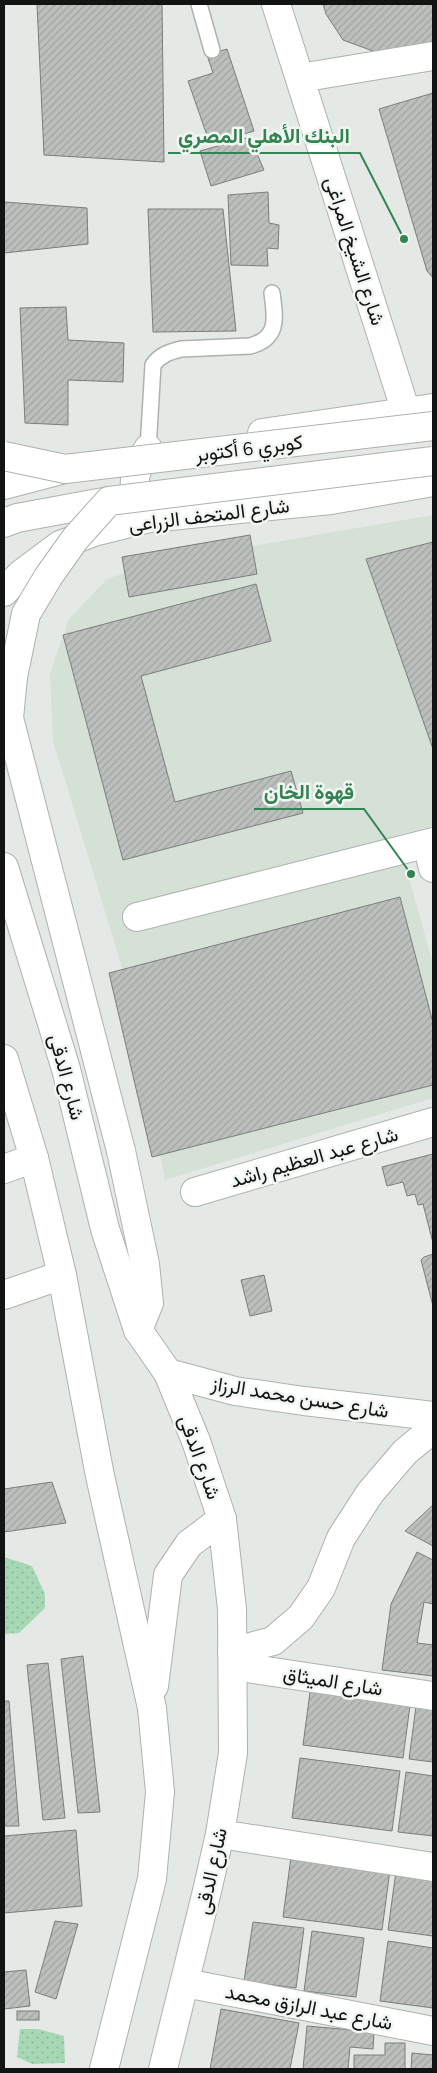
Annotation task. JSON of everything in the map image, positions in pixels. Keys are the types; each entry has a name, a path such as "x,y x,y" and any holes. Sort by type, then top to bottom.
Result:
{"main road":[{"name":"شارع الشيخ المراغى","path":"276,4 406,412"},
{"path":"300,78 433,56"},
{"path":"4,471 433,408"},
{"name":"كوبري 6 أكتوبر","path":"65,469 433,426"},
{"path":"148,449 138,465 134,484 138,503 150,518"},
{"path":"4,456 65,469"},
{"name":"كوبري 6 أكتوبر","path":"4,523 17,518 109,501 433,461"},
{"path":"4,485 65,469"},
{"name":"شارع المتحف الزراعى","path":"4,592 20,576 60,545 94,532 150,518 331,500 433,482"},
{"path":"109,501 75,538 48,577 26,614 13,677 9,718 121,1151 145,1264 149,1304 138,1330"},
{"path":"137,917 431,851"},
{"name":"شارع الدقى","path":"4,867 66,1069 105,1229 138,1330 168,1373 196,1440 222,1519 232,1609 233,1753 220,1834 163,2069"},
{"path":"4,1059 34,1158 62,1275 100,1476 152,1708 160,1792 152,1879 104,2069"},
{"name":"شارع عبد العظيم راشد","path":"195,1192 433,1122"},
{"path":"4,1169 34,1158"},
{"path":"4,1295 62,1275"},
{"name":"شارع حسن محمد الرزاز","path":"168,1373 235,1391 433,1416"},
{"path":"233,1659 274,1641 301,1617 321,1588 341,1538 370,1493 405,1452 433,1429"},
{"path":"152,1708 168,1575 189,1544 222,1519"},
{"name":"شارع الميثاق","path":"233,1659 433,1696"},
{"path":"220,1834 433,1867"},
{"name":"شارع عبد الرازق محمد","path":"185,1983 433,2031"}],"lane":[{"path":"199,4 212,50"},
{"path":"148,449 153,365 171,351 181,349 259,344 273,330 275,321 272,293"}],"shaded area":[{"path":"433,515 433,826 397,835 433,964 433,1098 165,1180 129,990 53,741 50,673 69,619 106,580 143,565"}],"green space":[{"path":"4,1557 32,1566 45,1594 45,1608 19,1633 4,1634"},
{"path":"20,2029 38,2029 64,2036 65,2063 32,2064 17,2057"}],"building":[{"path":"37,4 162,4 164,162 44,155"},
{"path":"323,4 433,4 433,44 381,54 343,40 326,14"},
{"path":"227,49 254,131 210,144 188,81 213,73 207,55"},
{"path":"433,93 433,278 427,271 379,109"},
{"path":"250,137 264,170 211,186 200,151"},
{"path":"268,192 269,223 279,225 278,249 267,248 268,266 231,265 228,195"},
{"path":"4,202 87,208 88,244 4,253"},
{"path":"148,209 223,209 236,331 153,332"},
{"path":"66,307 68,340 124,343 123,382 68,380 68,425 25,423 20,308"},
{"path":"250,535 257,574 129,597 122,557"},
{"path":"433,542 433,749 366,559"},
{"path":"256,584 271,641 141,676 175,802 291,771 303,813 123,860 63,635"},
{"path":"400,897 433,1023 433,1085 152,1157 109,973"},
{"path":"433,1154 433,1243 423,1204 418,1205 415,1194 407,1196 403,1182 387,1186 382,1167"},
{"path":"433,1254 433,1306 421,1260"},
{"path":"264,1275 272,1311 250,1316 241,1280"},
{"path":"52,1482 66,1523 4,1532 4,1489"},
{"path":"433,1505 433,1546 405,1531"},
{"path":"417,1552 433,1560 433,1604 424,1602 417,1643 433,1645 433,1676 382,1670 391,1604"},
{"path":"83,1656 100,1812 78,1813 61,1659"},
{"path":"48,1663 65,1818 43,1820 27,1665"},
{"path":"311,1685 411,1698 403,1758 303,1745"},
{"path":"417,1699 433,1702 433,1762 409,1759"},
{"path":"4,1701 9,1701 19,1826 4,1826"},
{"path":"300,1758 400,1771 392,1831 292,1818"},
{"path":"406,1772 433,1776 433,1836 398,1832"},
{"path":"76,1830 82,1906 4,1913 4,1836"},
{"path":"291,1857 390,1870 382,1930 283,1917"},
{"path":"396,1871 433,1876 433,1936 388,1930"},
{"path":"55,1921 78,1924 56,1999 35,1992"},
{"path":"253,1922 304,1928 296,1988 244,1981"},
{"path":"312,1931 364,1938 356,1997 304,1991"},
{"path":"388,1941 433,1948 433,2008 380,2001"},
{"path":"26,1970 30,2006 4,2009 4,1972"},
{"path":"221,2009 299,2023 290,2069 210,2069"},
{"path":"17,2011 39,2011 39,2020 17,2020"},
{"path":"307,2026 374,2032 373,2049 350,2047 348,2069 303,2069"},
{"path":"385,2043 405,2043 405,2069 354,2069 354,2055 385,2055"},
{"path":"412,2053 433,2055 433,2069 411,2069"}],"place":[{"name":"البنك الأهلي المصري","path":"404,239"},
{"name":"قهوة الخان","path":"411,874"}]}
